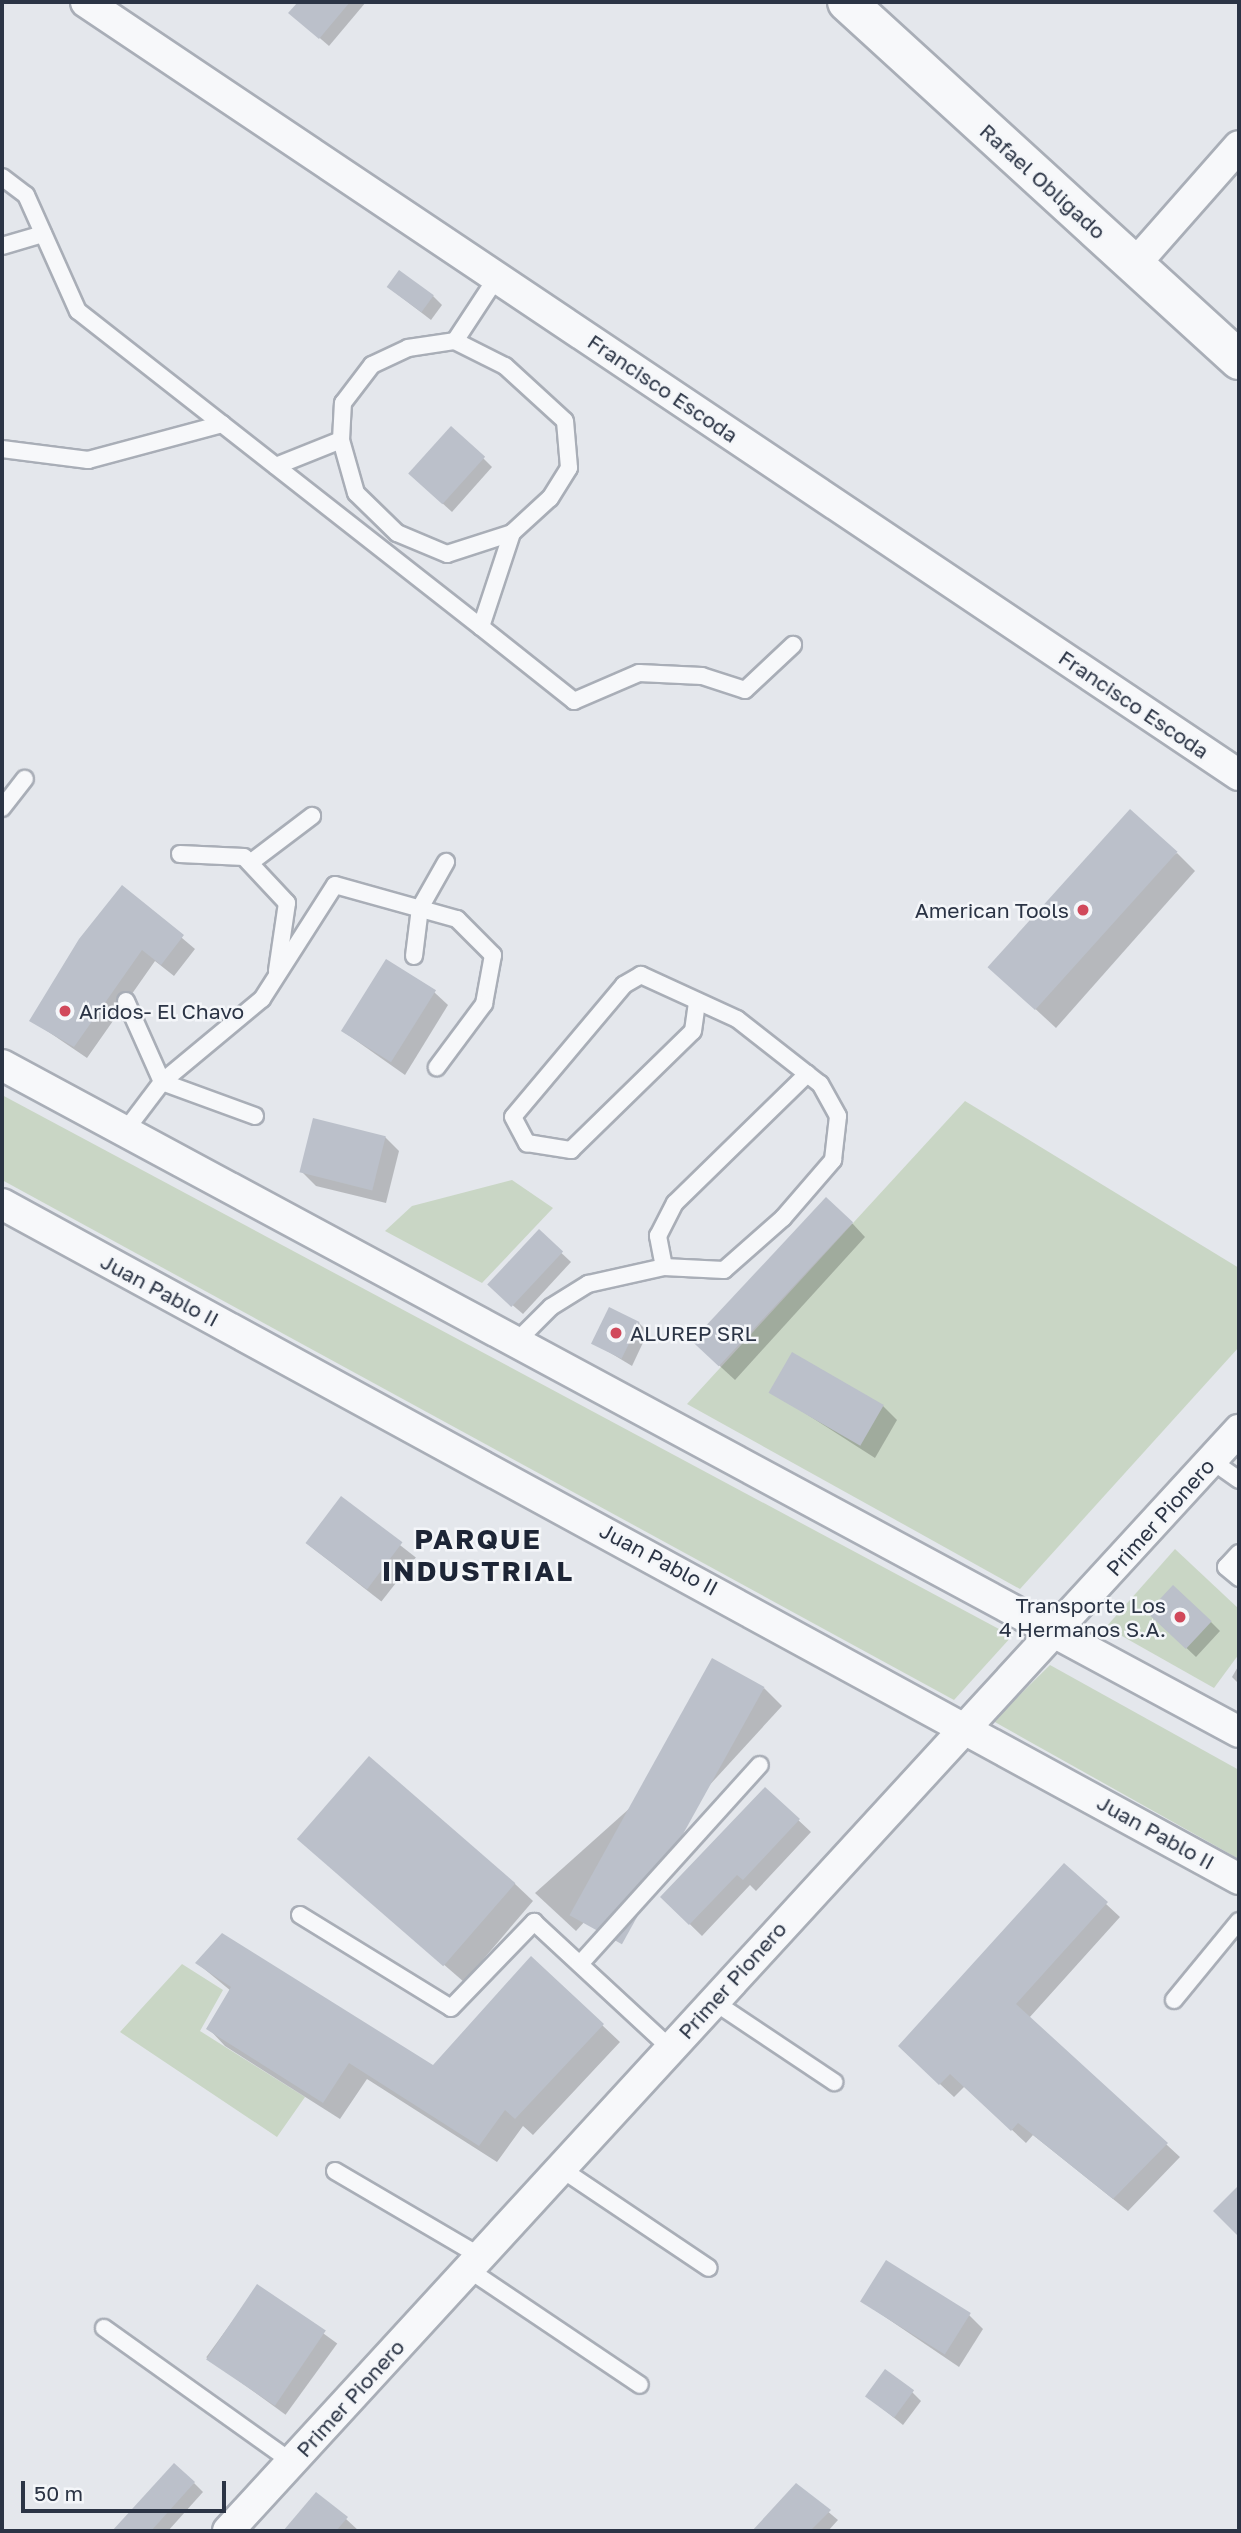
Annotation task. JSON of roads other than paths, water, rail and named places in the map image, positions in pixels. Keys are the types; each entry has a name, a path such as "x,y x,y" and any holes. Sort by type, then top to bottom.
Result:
{"street":[{"name":"Francisco Escoda","path":"86,2 1239,775"},
{"name":"Rafael Obligado","path":"847,2 1239,360"},
{"path":"1135,264 1239,146"},
{"path":"2,1065 1239,1732"},
{"name":"Juan Pablo II","path":"2,1204 965,1725 1239,1879"},
{"name":"Primer Pionero","path":"228,2531 965,1725 1055,1632 1239,1430"}],"lane":[{"path":"2,177 26,195 78,311 574,701 639,673 702,676 745,690 793,645"},
{"path":"2,246 43,234"},
{"path":"455,341 497,277"},
{"path":"455,341 505,366 565,421 569,468 550,498 512,533 447,554 397,533 356,493 341,440 343,402 372,365 408,348 455,341"},
{"path":"2,449 88,460 222,424"},
{"path":"276,466 341,440"},
{"path":"481,627 512,533"},
{"path":"2,808 25,779"},
{"path":"250,863 312,816"},
{"path":"180,854 244,857 287,903 276,977"},
{"path":"414,956 420,908 446,862"},
{"path":"125,1131 162,1082 262,999 335,885 457,919 493,955 484,1004 438,1067"},
{"path":"516,1342 588,1284 664,1267 724,1270 783,1218 833,1160 838,1116 807,1073 737,1019 641,975 624,985 513,1117 527,1143 571,1150 693,1031 697,1001"},
{"path":"126,1001 162,1082 255,1116"},
{"path":"664,1267 658,1236 676,1203 807,1073"},
{"path":"1212,1461 1239,1480"},
{"path":"1239,1553 1226,1567 1239,1578"},
{"path":"579,1964 760,1765"},
{"path":"300,1915 451,2008 534,1922 670,2048"},
{"path":"1174,2000 1239,1921"},
{"path":"713,2001 834,2082"},
{"path":"560,2168 709,2269"},
{"path":"335,2171 474,2263 640,2385"},
{"path":"104,2328 292,2462"}],"place":[{"name":"American Tools","path":"1083,910"},
{"name":"Aridos- El Chavo","path":"65,1011"},
{"name":"ALUREP SRL","path":"616,1333"},
{"name":"Transporte Los 4 Hermanos S.A.","path":"1180,1617"}],"district":[{"name":"PARQUE INDUSTRIAL","path":"478,1555"}]}
